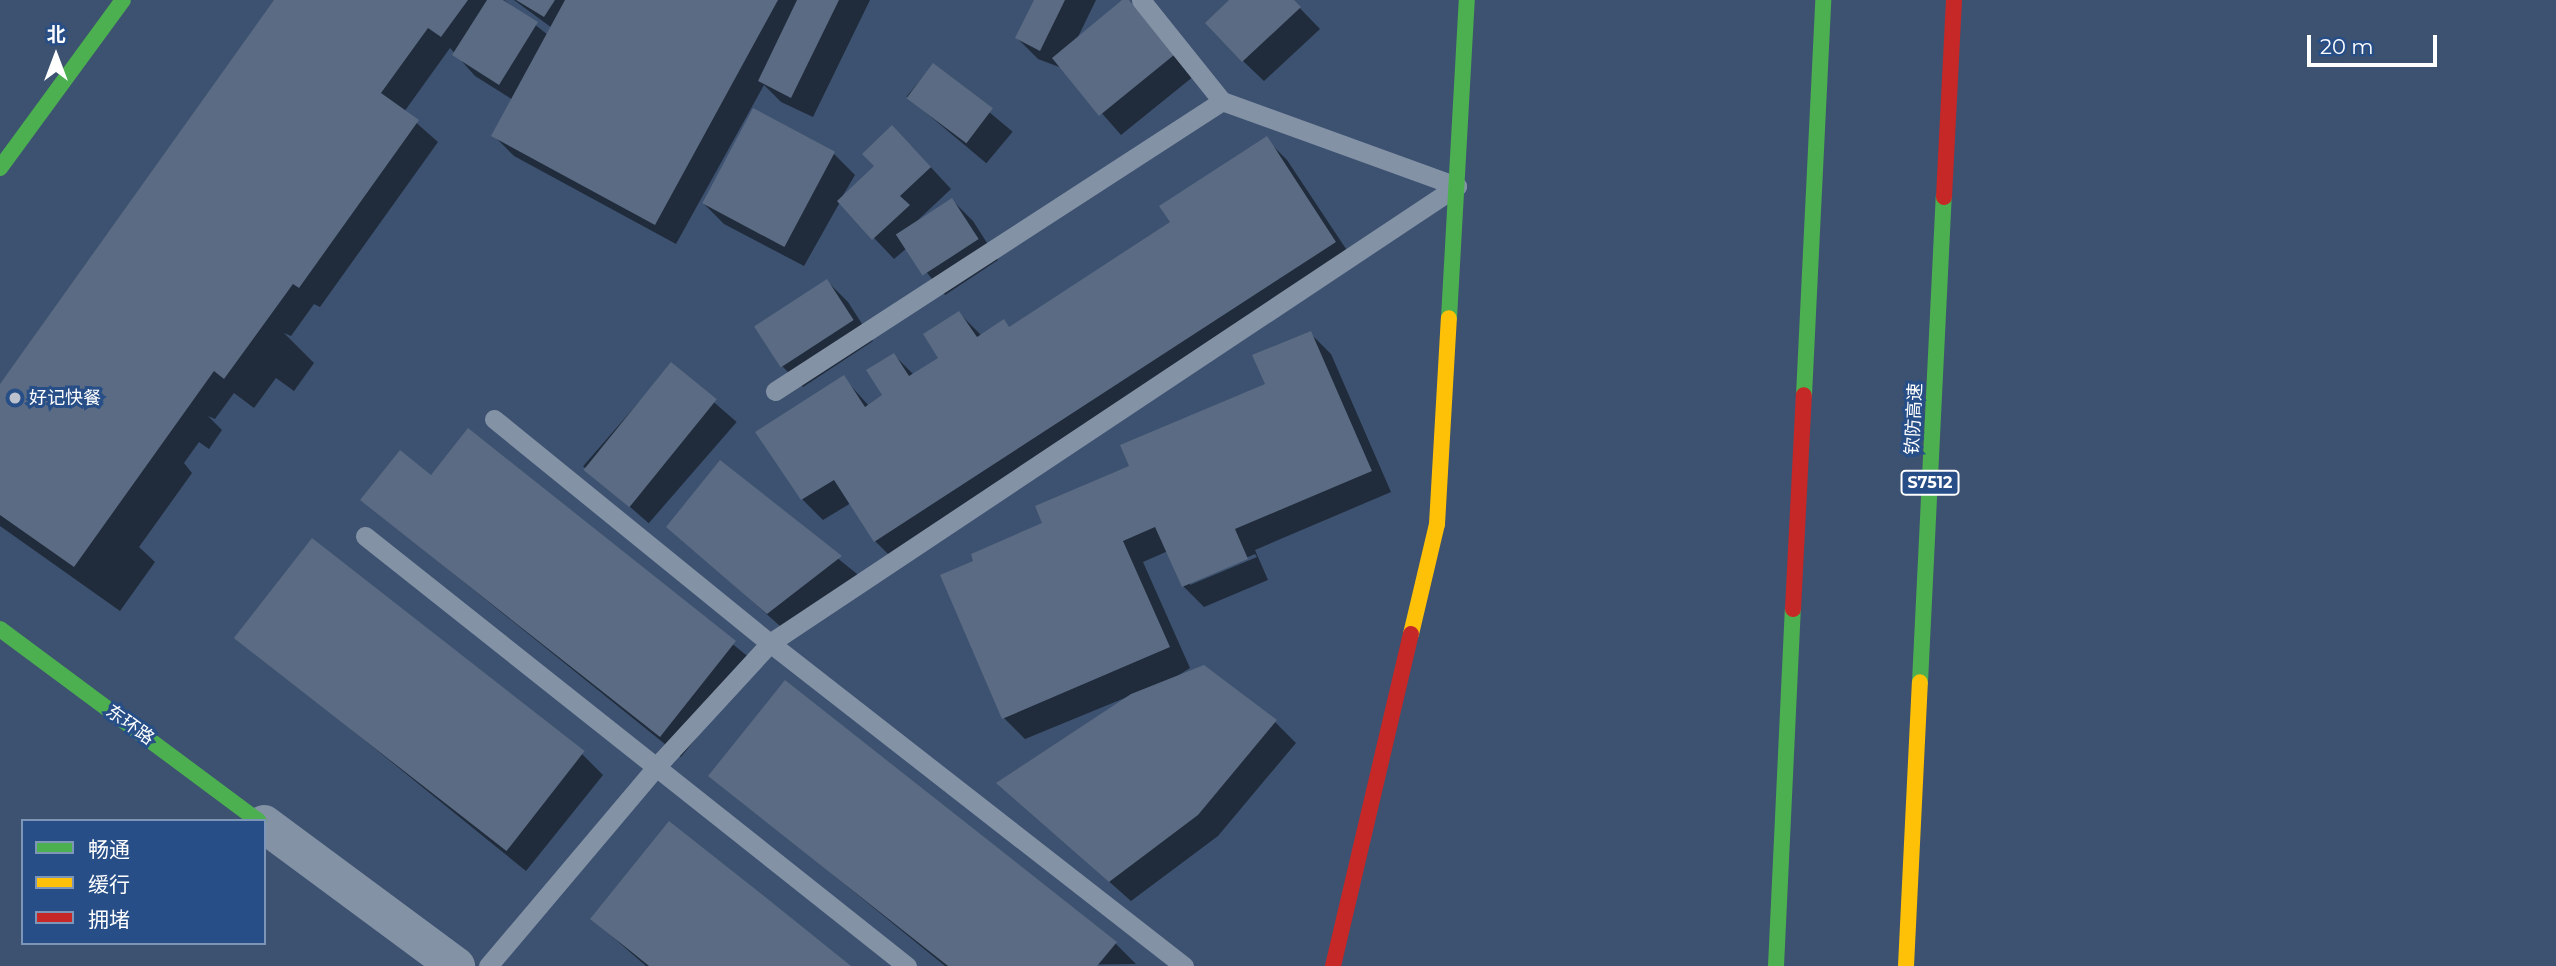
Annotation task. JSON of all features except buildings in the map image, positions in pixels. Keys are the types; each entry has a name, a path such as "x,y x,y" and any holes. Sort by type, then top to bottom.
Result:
{"main road":[{"path":"0,168 123,0"},
{"path":"1333,966 1437,524 1466,0"},
{"path":"1776,966 1824,0"},
{"name":"钦防高速","path":"1906,966 1954,0"},
{"name":"东环路","path":"0,629 257,819"}],"street":[{"path":"266,825 456,966"}],"lane":[{"path":"1141,0 1222,101 1457,186"},
{"path":"775,391 1222,101"},
{"path":"488,966 656,767 770,643 1457,186"},
{"path":"494,419 770,643 1184,966"},
{"path":"365,536 907,966"}],"traffic: fast":[{"path":"0,168 123,0"},
{"path":"1449,318 1467,0"},
{"path":"1804,395 1823,0"},
{"path":"1920,682 1944,197"},
{"path":"1776,966 1793,609"},
{"path":"0,629 256,819"}],"traffic: slow":[{"path":"1411,634 1437,524 1449,318"},
{"path":"1906,966 1920,682"}],"traffic: jam":[{"path":"1944,197 1954,0"},
{"path":"1793,609 1804,395"},
{"path":"1333,966 1411,634"}],"place":[{"name":"好记快餐","path":"15,398"}]}
